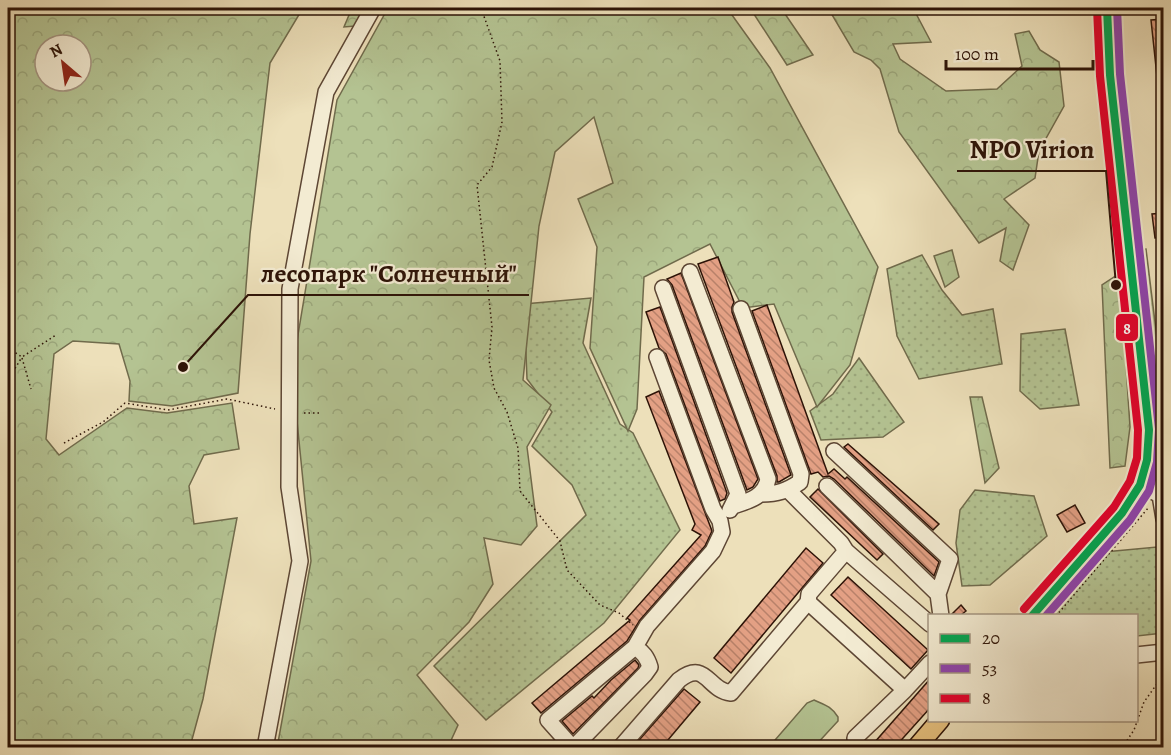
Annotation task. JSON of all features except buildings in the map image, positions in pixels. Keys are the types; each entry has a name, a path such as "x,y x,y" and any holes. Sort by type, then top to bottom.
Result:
{"main road":[{"path":"1033,614 1122,513 1140,485 1147,460 1149,429 1110,75 1107,8"},
{"path":"916,747 938,722"}],"street":[{"path":"264,747 300,561 289,487 290,290 326,92 373,8"},
{"path":"690,272 768,479 767,486 761,494"},
{"path":"663,288 738,494 733,506 720,521"},
{"path":"733,506 761,494 776,494 788,490 800,482 801,474 741,309"},
{"path":"635,646 647,658 650,667 573,747 548,720 635,646 647,626 713,551 722,532 720,521 713,509 657,357"},
{"path":"834,452 950,559 938,594 941,614"},
{"path":"1140,485 1160,495 1164,519"},
{"path":"827,486 938,594"},
{"path":"788,490 841,543 846,551 928,622"},
{"path":"620,747 679,680 690,671 699,672 724,692 731,693 808,602 809,594 846,551"},
{"path":"808,602 905,690"},
{"path":"1138,655 1164,652"},
{"path":"856,747 855,738 928,665"}],"path":[{"path":"481,8 500,61 502,112 492,167 477,185 492,327 489,360 494,388 507,412 518,448 519,491 560,541 567,570 600,604 619,612 634,626"},
{"path":"8,380 22,357 56,335"},
{"path":"8,348 22,357 31,389"},
{"path":"64,443 103,422 125,403 168,410 227,399 288,412 321,413"},
{"path":"1057,614 1160,495"},
{"path":"1138,719 1144,702 1164,674"},
{"path":"1122,747 1137,722"},
{"path":"945,747 948,740 955,747"}],"green space":[{"path":"8,8 303,8 270,63 250,234 238,393 172,406 129,401 130,381 119,344 73,341 54,354 46,439 59,455 127,408 167,413 232,403 239,449 204,455 189,486 194,524 237,518 203,699 190,747 8,747"},
{"path":"352,8 366,8 355,26 344,27"},
{"path":"388,8 727,8 770,68 878,267 850,365 817,407 774,304 743,308 710,244 644,277 637,409 628,431 590,348 597,247 578,199 613,183 594,117 555,152 539,226 523,380 551,405 527,447 537,526 521,545 484,538 493,584 469,622 417,675 458,725 448,747 277,748 311,561 292,371 337,100"},
{"path":"750,8 781,8 813,55 787,65"},
{"path":"828,8 913,8 931,42 893,44 900,59 946,91 997,89 1022,66 1015,34 1029,31 1040,50 1059,62 1064,106 1039,151 1035,178 1004,199 1029,225 1013,270 1000,261 1006,228 979,243 899,132 880,69 871,60 854,52"},
{"path":"1146,249 1163,387 1163,483 1136,250"},
{"path":"952,250 959,277 945,287 934,256"},
{"path":"922,255 942,290 962,315 993,309 1002,364 919,379 897,336 887,269"},
{"path":"1120,273 1130,427 1125,466 1110,468 1102,285"},
{"path":"591,298 583,343 620,424 633,433 680,530 604,623 486,720 434,666 586,515 572,485 532,446 552,412 527,379 524,304"},
{"path":"1065,329 1079,405 1040,409 1020,391 1021,334"},
{"path":"859,358 904,422 883,437 821,440 810,411 833,394"},
{"path":"970,397 982,397 999,468 985,483"},
{"path":"975,490 1034,496 1047,536 990,585 962,586 956,543 960,510"},
{"path":"1157,547 1163,599 1163,633 1138,636 1138,614 1051,614 1104,552"},
{"path":"814,700 830,708 838,717 838,721 814,747 769,747 807,703"}],"transit line":[{"name":"8","path":"1024,609 1114,507 1130,481 1137,458 1138,430 1100,76 1097,8"},
{"name":"20","path":"1034,614 1122,513 1140,485 1147,460 1149,430 1110,75 1107,8"},
{"name":"53","path":"1048,614 1130,520 1149,491 1157,462 1159,429 1120,74 1117,8"}],"place":[{"name":"NPO Virion","path":"1116,285"},
{"name":"лесопарк \"Солнечный\"","path":"183,367"}]}
